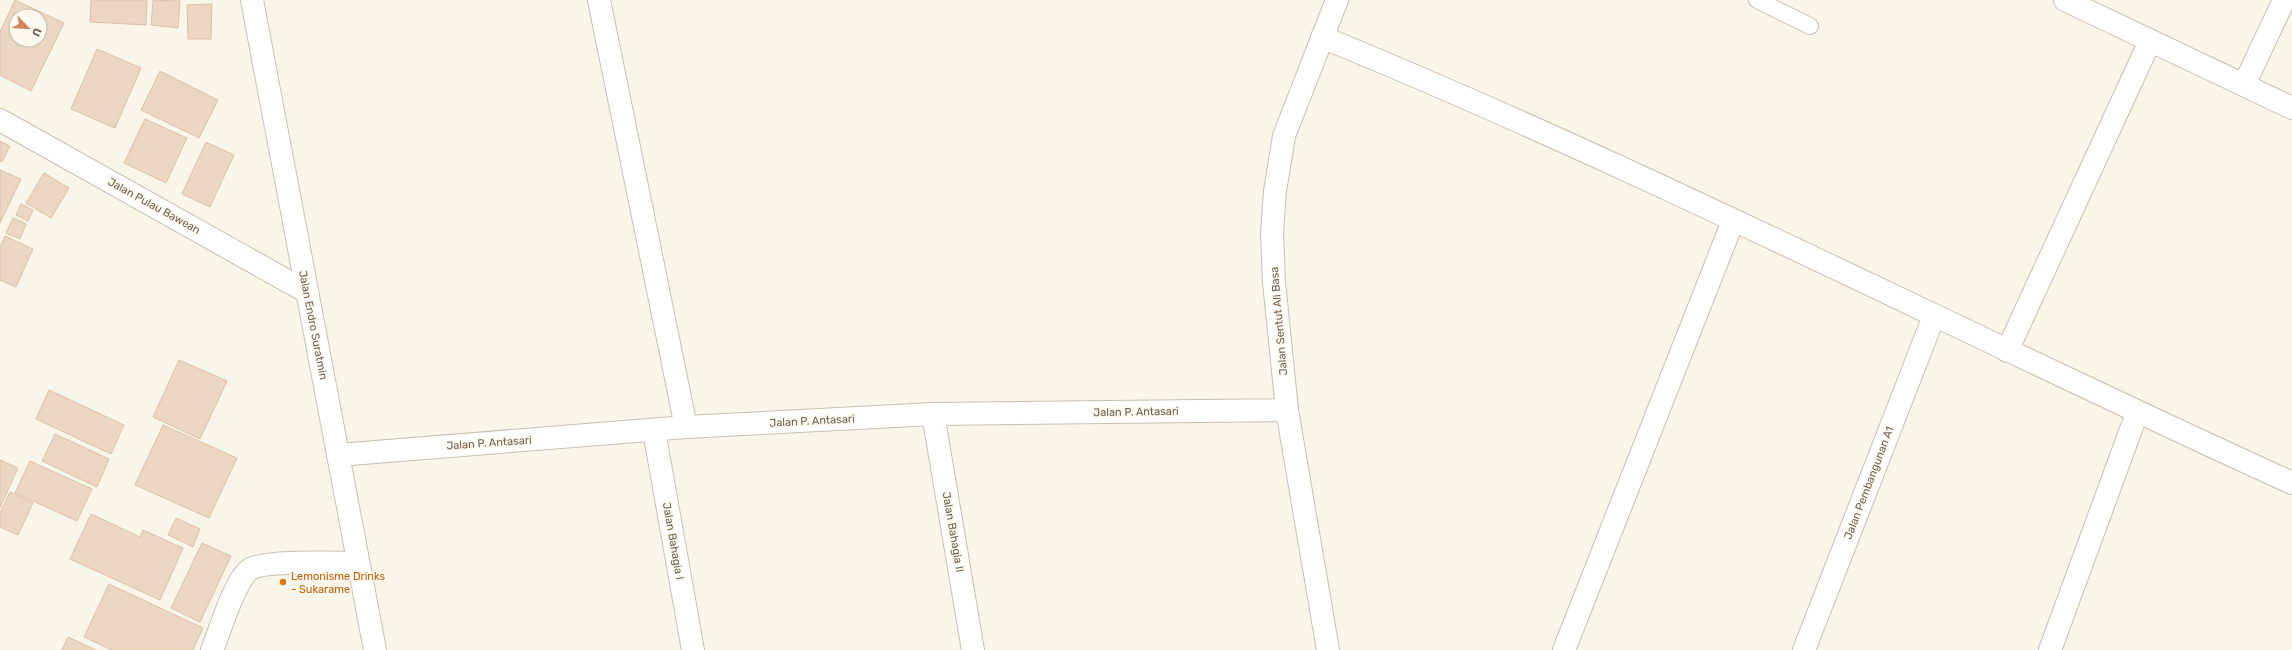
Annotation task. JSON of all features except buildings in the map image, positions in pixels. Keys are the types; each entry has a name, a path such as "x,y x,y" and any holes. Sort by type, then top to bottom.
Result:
{"street":[{"name":"Jalan Endro Suratmin","path":"252,0 375,650"},
{"path":"598,0 686,427"},
{"name":"Jalan Sentut Ali Basa","path":"1332,648 1287,410 1274,282 1272,233 1275,191 1284,136 1337,0"},
{"path":"2065,0 2292,108"},
{"path":"2244,85 2284,0"},
{"path":"1322,37 1510,116 2137,413 2292,483"},
{"path":"2006,351 2150,41"},
{"name":"Jalan Pulau Bawean","path":"0,120 307,292"},
{"path":"1564,650 1733,221"},
{"name":"Jalan Pembangunan A1","path":"1804,650 1934,316"},
{"name":"Jalan P. Antasari","path":"338,455 654,431 686,427 932,414 1287,410"},
{"path":"2050,650 2137,413"},
{"name":"Jalan Bahagia II","path":"932,414 973,650"},
{"name":"Jalan Bahagia I","path":"654,431 693,650"},
{"path":"212,650 237,587 250,570 267,565 358,563"}],"lane":[{"path":"1757,0 1810,26"}],"place":[{"name":"Lemonisme Drinks - Sukarame","path":"283,582"}]}
